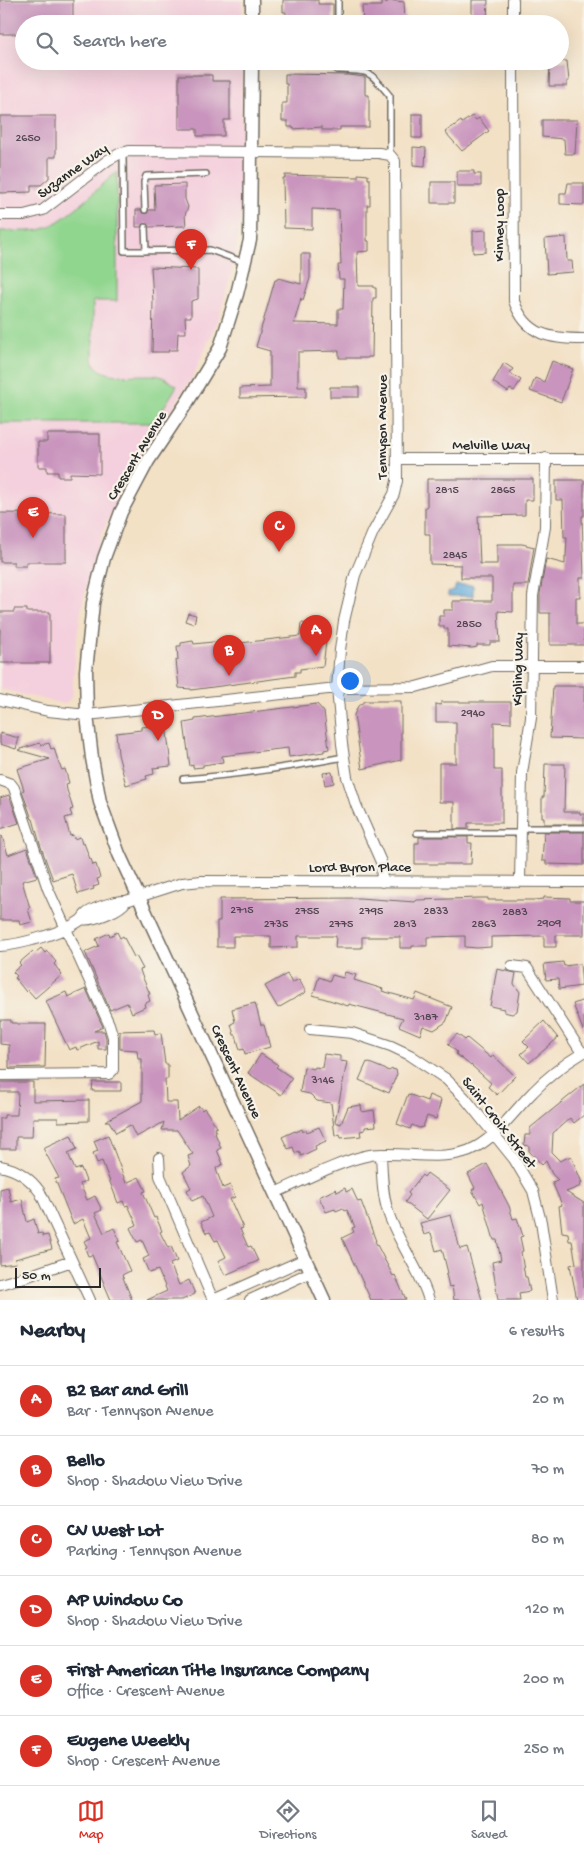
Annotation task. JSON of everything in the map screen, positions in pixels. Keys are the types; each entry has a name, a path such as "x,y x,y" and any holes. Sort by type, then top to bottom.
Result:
{"street":[{"path":"252,0 252,15"},
{"path":"513,0 513,15"},
{"name":"Crescent Avenue","path":"252,70 250,240 237,294 220,348 148,461 123,508 109,540 98,578 90,622 86,671 87,715 100,802 119,854 132,899 275,1193 324,1300"},
{"name":"Kinney Loop","path":"513,70 514,301 521,318 545,336 584,339"},
{"name":"Suzanne Way","path":"0,215 24,214 43,210 108,160 123,153 138,150 251,152"},
{"path":"251,152 380,153 390,155"},
{"name":"Tennyson Avenue","path":"382,882 382,865 356,805 347,777 337,688 340,650 350,596 366,547 394,494 397,481 396,167 395,161 390,155"},
{"name":"Kipling Way","path":"520,881 522,773 531,718 533,596 545,527 546,458"},
{"name":"Melville Way","path":"397,459 584,458"},
{"path":"0,700 48,711 87,715 337,688 416,687 436,683 486,667 584,666"},
{"path":"0,780 11,784 14,788 42,874 112,1030 113,1037 112,1072 107,1074 0,1075"},
{"name":"Lord Byron Place","path":"132,899 191,881 584,882"},
{"path":"0,946 30,941 82,920 88,913 118,901 132,899"},
{"path":"275,1193 349,1161 381,1154 432,1155 460,1152 476,1147 493,1134 535,1090 560,1068 583,1053 527,968 512,966"},
{"name":"Saint Croix Street","path":"310,1029 352,1033 367,1037 410,1055 446,1079 464,1097 525,1176 537,1203 553,1300"},
{"path":"381,1154 383,1190 388,1212 422,1279 430,1300"},
{"path":"159,1158 160,1176 213,1300 305,1259"},
{"path":"0,1166 15,1170 36,1186 44,1199 90,1300"},
{"path":"0,1284 25,1278 72,1261"},
{"path":"250,1300 311,1272"}],"lane":[{"path":"338,0 338,15"},
{"path":"338,70 362,70 372,74 390,96 390,155"},
{"path":"123,153 124,251 207,250 244,262"},
{"path":"145,210 144,182 146,176 206,174"},
{"path":"145,227 146,251"},
{"path":"183,779 313,763 344,757"},
{"path":"417,833 584,828"},
{"path":"258,1280 264,1293"}],"shaded area":[{"path":"0,0 242,0 242,15 15,15 15,70 242,70 241,216 235,257 219,317 193,376 140,457 119,495 102,533 93,560 81,610 72,697 64,704 0,689"}],"green space":[{"path":"117,172 117,301 93,301 93,361 97,368 104,372 123,375 160,376 177,386 154,423 0,423 0,231 34,231 48,227 69,214"}],"water":[{"path":"456,585 473,585 473,596 448,596 448,592 454,590"}],"building":[{"path":"0,0 73,0 73,15 15,15 15,34 0,34"},
{"path":"283,0 318,0 318,4 333,4 333,15 286,15 286,12 283,12"},
{"path":"388,0 404,2 405,15 362,15 362,6 382,6 382,3 388,2"},
{"path":"472,0 488,0 487,15 472,15"},
{"path":"550,70 568,70 569,81 567,81 567,86 549,86"},
{"path":"285,74 365,77 365,95 369,95 369,127 340,127 340,130 322,130 322,127 293,129 293,127 288,127 288,121 282,121 282,103 287,103"},
{"path":"179,75 212,75 212,81 230,81 230,120 224,120 224,136 197,136 197,129 179,129"},
{"path":"412,114 422,114 422,138 412,138"},
{"path":"0,116 56,116 56,157 49,157 49,178 41,185 31,185 31,192 0,193"},
{"path":"472,116 476,120 479,118 489,131 462,151 445,132"},
{"path":"542,120 577,120 575,154 565,154 564,139 542,137"},
{"path":"413,147 426,148 425,166 413,165"},
{"path":"457,171 474,171 474,174 481,174 481,186 457,186"},
{"path":"358,174 368,175 368,179 370,179 370,205 367,205 367,241 369,241 369,251 357,252 358,286 374,286 376,288 376,298 373,298 372,357 339,358 339,351 298,352 298,387 306,387 306,397 240,398 240,388 270,387 270,351 256,347 275,280 278,278 301,284 301,254 310,254 310,278 303,300 301,298 294,323 338,324 338,309 343,309 344,279 339,279 338,265 341,265 339,210 312,209 312,229 284,228 283,178 285,178 285,175 358,177"},
{"path":"431,182 454,182 454,203 431,203"},
{"path":"568,183 584,183 584,205 560,204 560,193 566,193"},
{"path":"185,184 185,199 188,207 185,215 186,226 149,227 145,223 141,227 136,227 136,210 141,210 145,214 149,210 155,210 154,185"},
{"path":"486,230 486,252 473,253 473,231"},
{"path":"566,237 567,261 572,261 573,272 547,274 545,239"},
{"path":"151,267 198,269 198,299 191,301 191,317 185,317 186,333 178,333 177,350 152,352 153,301"},
{"path":"552,361 573,369 561,402 530,391 535,378 544,382"},
{"path":"504,363 513,369 510,373 521,380 514,391 510,389 508,392 493,382"},
{"path":"330,387 359,387 359,397 330,397"},
{"path":"47,434 100,434 100,474 70,473 70,477 58,477 58,472 47,472 47,467 38,467 38,442 47,442"},
{"path":"427,479 533,479 533,500 525,500 525,515 478,516 480,564 497,564 497,544 522,544 534,547 528,585 513,585 513,612 498,611 500,642 490,642 490,645 477,645 477,647 472,648 448,646 448,629 444,629 444,626 439,626 439,616 444,616 444,610 453,610 453,601 492,601 492,578 461,578 461,565 430,564 430,534 425,534"},
{"path":"556,480 584,480 584,516 582,516 584,578 580,578 580,597 576,597 576,624 584,624 584,645 550,645 550,613 540,613 540,593 546,559 565,564 566,557 567,537 564,537 563,500 556,500"},
{"path":"0,513 66,514 66,562 26,562 26,566 14,566 14,562 0,562"},
{"path":"14,609 27,609 27,612 50,612 50,663 0,663 0,612 14,612"},
{"path":"188,613 196,615 194,624 185,621"},
{"path":"301,623 328,626 323,666 300,669 300,672 295,672 295,676 191,690 179,688 176,660 178,660 177,646 181,646 181,643 193,641 194,644 231,640 232,644 300,636"},
{"path":"553,686 584,686 584,739 550,738"},
{"path":"365,701 401,701 401,760 362,769 354,715 358,706"},
{"path":"441,702 511,702 511,723 494,722 494,770 502,770 502,823 468,823 468,829 454,829 454,802 439,802 439,763 456,763 456,722 436,722 436,704 441,705"},
{"path":"317,704 324,712 329,749 324,750 324,752 289,757 288,748 222,756 223,762 203,765 203,767 193,768 193,765 190,766 184,723 195,721 195,719"},
{"path":"166,725 171,766 153,768 154,774 146,776 147,779 126,785 118,754 116,733 141,730 141,727"},
{"path":"0,733 19,738 16,749 0,744"},
{"path":"40,743 41,745 49,743 51,749 54,748 62,770 65,769 69,783 66,784 67,790 73,809 70,810 72,816 65,818 70,836 73,835 74,839 80,837 93,865 96,864 100,878 97,879 99,885 93,887 94,889 78,894 72,874 53,880 22,791 24,790 17,769 50,759 18,750"},
{"path":"545,764 565,764 564,812 580,812 580,814 584,814 584,824 544,824 542,797 544,797"},
{"path":"332,772 334,783 325,785 323,773"},
{"path":"9,795 19,823 0,829 0,798"},
{"path":"544,832 584,832 584,865 546,864 546,861 542,861"},
{"path":"2,836 8,855 27,848 37,877 22,881 32,922 20,925 19,920 0,920 0,837"},
{"path":"419,837 468,837 468,843 472,843 471,864 415,864 415,843 419,843"},
{"path":"544,897 570,898 570,901 584,901 584,935 556,935 556,947 544,947 544,936 491,937 491,947 477,948 465,947 465,936 427,937 427,946 412,946 412,948 400,948 400,937 362,937 362,948 335,948 336,936 298,936 298,947 271,948 271,936 233,936 233,947 217,947 217,921 220,921 220,899 359,898 415,902 417,900 479,898 488,898 488,900 535,900 544,899"},
{"path":"117,932 120,938 123,936 143,969 140,970 150,994 148,995 150,1001 144,1004 145,1007 132,1013 127,1003 110,1010 85,952 99,946 96,939 109,933 110,936"},
{"path":"41,948 45,953 47,951 56,962 54,964 62,975 35,998 28,990 26,992 15,978 17,976 13,972 21,965 19,963 33,951 35,953"},
{"path":"563,962 564,966 580,964 582,986 559,989 558,979 546,980 544,964"},
{"path":"497,969 516,973 514,984 520,992 517,1011 512,1014 504,1012 504,1009 490,1006"},
{"path":"345,972 356,975 354,980 383,989 382,991 414,1000 417,993 452,1007 446,1022 434,1030 423,1026 420,1035 399,1026 403,1018 349,1004 348,1006 313,995 319,977 330,981 332,975 343,978"},
{"path":"287,974 292,983 299,979 306,992 278,1008 265,986"},
{"path":"86,989 103,1027 94,1031 104,1031 106,1049 98,1049 98,1041 77,1050 76,1047 69,1050 46,1001 66,992 68,997"},
{"path":"584,1000 584,1030 583,1030 573,1004"},
{"path":"255,1003 270,1047 245,1054 244,1049 240,1050 236,1035 234,1035 231,1024 235,1022 232,1009"},
{"path":"0,1020 11,1020 11,1023 17,1024 46,1024 45,1067 9,1068 9,1045 0,1044"},
{"path":"544,1021 558,1038 529,1063 521,1054 529,1047 523,1041"},
{"path":"154,1030 155,1034 161,1033 165,1064 168,1064 168,1079 165,1079 166,1102 177,1102 178,1120 199,1106 202,1110 204,1108 217,1127 214,1128 221,1148 217,1150 223,1164 216,1168 217,1172 223,1188 230,1185 235,1197 230,1199 243,1228 240,1229 248,1247 251,1246 258,1261 225,1275 218,1261 226,1257 218,1240 215,1241 210,1232 206,1233 201,1222 212,1217 203,1196 192,1201 187,1190 191,1188 183,1172 191,1166 188,1156 193,1154 177,1130 162,1130 164,1122 136,1137 130,1125 116,1133 109,1121 105,1121 142,1101 142,1059 138,1059 137,1050 120,1049 120,1031 118,1031"},
{"path":"457,1034 465,1040 467,1038 491,1058 493,1055 515,1076 497,1095 488,1087 491,1083 456,1054 457,1052 448,1044"},
{"path":"261,1054 278,1065 276,1067 292,1078 281,1095 248,1073"},
{"path":"324,1054 340,1056 340,1061 347,1062 335,1122 341,1124 348,1107 361,1105 362,1112 374,1110 376,1126 365,1127 365,1130 360,1131 361,1136 341,1138 340,1134 335,1136 331,1103 317,1101 310,1094 300,1092 304,1067 322,1068"},
{"path":"367,1062 389,1071 392,1069 396,1070 397,1074 389,1093 359,1080"},
{"path":"0,1082 33,1082 33,1101 89,1100 89,1121 58,1122 58,1118 33,1118 32,1137 16,1137 16,1149 0,1149 0,1118 4,1118 4,1115 17,1115 18,1092 0,1092"},
{"path":"93,1082 121,1082 121,1091 92,1091"},
{"path":"584,1084 584,1115 574,1123 570,1118 553,1133 552,1153 560,1161 571,1156 582,1183 580,1184 581,1186 566,1192 584,1203 584,1300 577,1300 570,1265 576,1264 572,1241 569,1241 568,1233 562,1232 559,1206 562,1205 552,1182 558,1180 552,1174 546,1161 542,1165 529,1151 529,1146 524,1145 525,1135 530,1135 530,1128"},
{"path":"408,1094 427,1101 429,1095 441,1100 436,1119 427,1116 423,1127 419,1128 412,1125 410,1129 397,1124"},
{"path":"319,1127 326,1141 315,1146 316,1149 301,1156 299,1151 295,1153 293,1147 288,1149 282,1137 302,1129 303,1132 306,1130 307,1132"},
{"path":"71,1135 77,1149 68,1153 75,1170 81,1168 86,1181 80,1184 87,1200 95,1196 102,1210 95,1213 104,1233 114,1228 120,1241 117,1242 130,1271 122,1275 132,1300 111,1300 92,1255 88,1256 85,1248 87,1247 84,1241 91,1238 83,1219 73,1224 55,1179 59,1178 43,1148"},
{"path":"108,1135 126,1183 139,1177 146,1191 143,1192 162,1231 160,1232 168,1248 171,1246 177,1261 170,1264 179,1285 189,1280 195,1294 182,1300 147,1300 167,1291 158,1270 149,1273 143,1259 149,1256 142,1240 137,1242 130,1228 137,1225 128,1205 125,1206 123,1201 118,1203 102,1161 97,1163 93,1153 98,1151 94,1141"},
{"path":"487,1164 509,1206 513,1219 517,1218 523,1236 520,1237 523,1251 521,1252 525,1277 527,1277 530,1291 519,1293 520,1300 498,1300 492,1262 501,1260 497,1240 494,1240 483,1202 480,1204 472,1190 475,1188 468,1174"},
{"path":"427,1173 450,1190 427,1219 405,1202 410,1195 408,1193 422,1175 424,1177"},
{"path":"8,1187 11,1202 22,1199 27,1222 34,1219 38,1234 48,1235 52,1249 15,1259 16,1263 0,1265 0,1189"},
{"path":"345,1188 346,1192 352,1189 358,1202 361,1201 375,1241 393,1276 395,1275 406,1300 371,1300 342,1238 354,1232 352,1228 355,1227 347,1210 345,1211 343,1208 326,1212 319,1197 336,1189 337,1192"},
{"path":"451,1215 460,1249 467,1247 482,1300 454,1300 452,1286 449,1287 446,1274 448,1273 442,1249 436,1251 431,1233 424,1235 420,1223"}],"place":[{"name":"Eugene Weekly","path":"191,270"},
{"name":"First American Title Insurance Company","path":"33,538"},
{"name":"CV West Lot","path":"279,552"},
{"name":"B2 Bar and Grill","path":"316,656"},
{"name":"Bello","path":"229,676"},
{"name":"AP Window Co","path":"158,741"}]}
